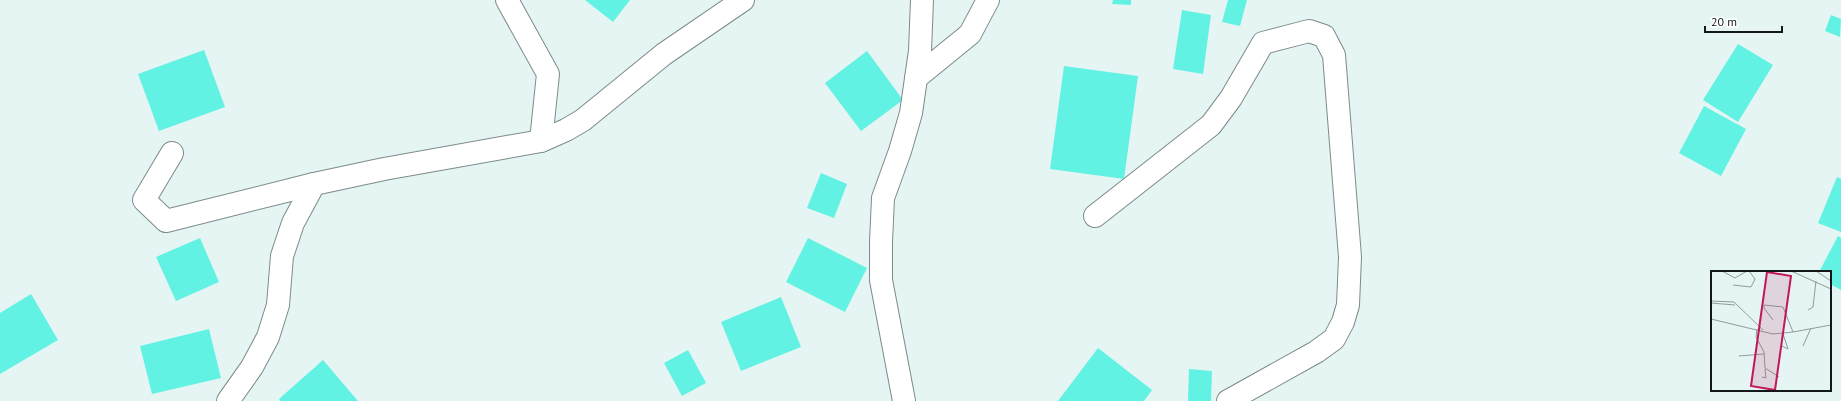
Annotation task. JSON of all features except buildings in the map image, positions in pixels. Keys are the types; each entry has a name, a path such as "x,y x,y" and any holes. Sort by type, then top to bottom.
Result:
{"street":[{"path":"507,0 548,74 542,141"},
{"path":"172,154 144,200 166,221 314,184 384,169 542,141 583,120 664,54 743,0"},
{"path":"903,400 881,280 880,242 883,198 911,113 920,51 922,0"},
{"path":"916,78 970,34 988,0"},
{"path":"1095,216 1211,125 1231,98 1262,43 1310,31 1324,36 1334,55 1350,257 1348,304 1345,316 1334,339 1316,352 1228,401"},
{"path":"228,401 252,367 268,337 278,305 282,256 293,223 314,184"}]}
